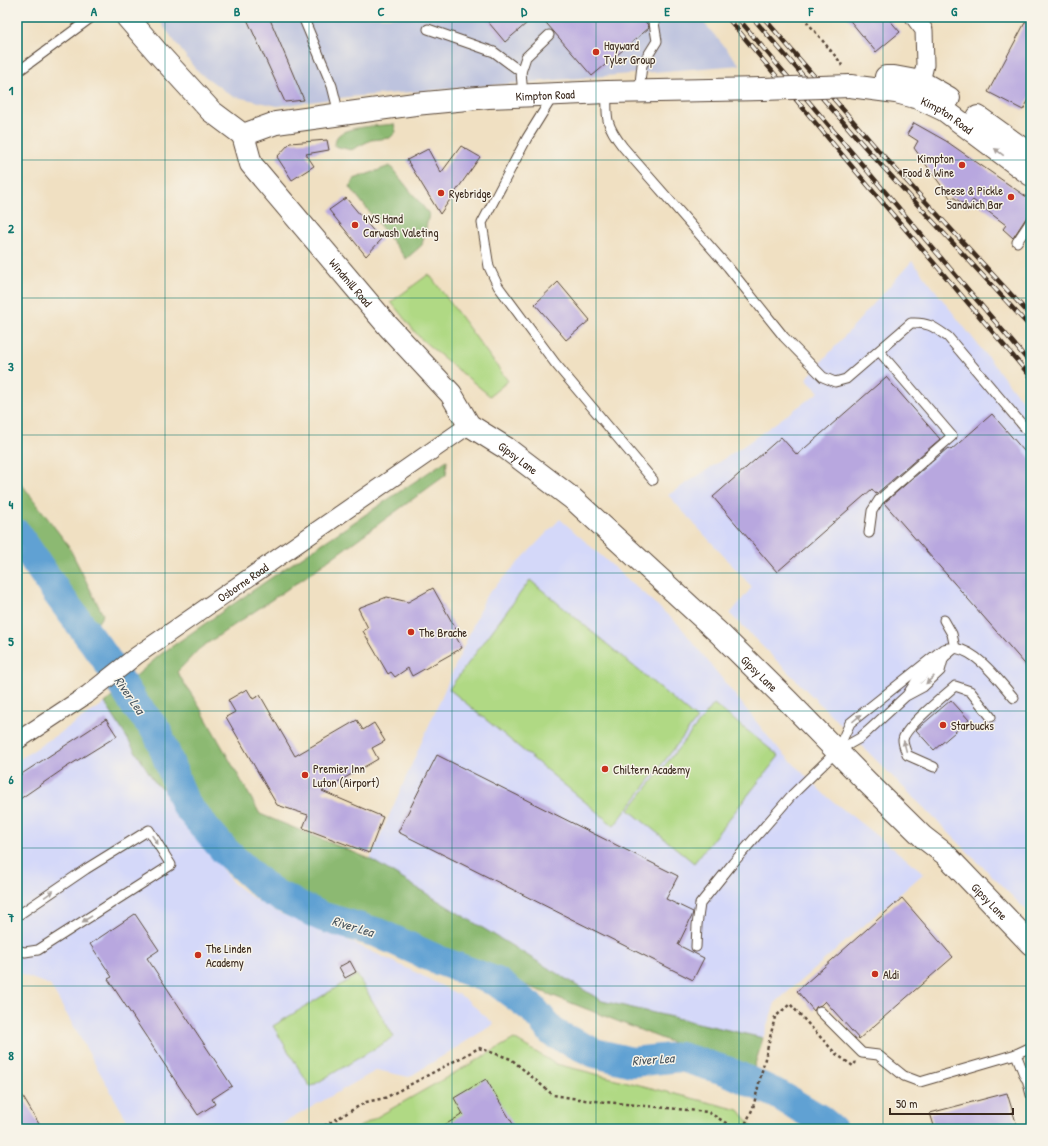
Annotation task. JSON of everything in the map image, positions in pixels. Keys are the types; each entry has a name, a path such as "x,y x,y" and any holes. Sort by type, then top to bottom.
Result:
{"main road":[{"path":"127,17 211,110 243,135"},
{"name":"Kimpton Road","path":"243,135 276,123 430,103 523,95 763,88 846,77 894,77 921,82 951,99 1031,155"},
{"name":"Kimpton Road","path":"846,77 919,98 944,110 1031,175"},
{"name":"Windmill Road","path":"243,135 251,164 388,326 451,394 469,425"},
{"name":"Gipsy Lane","path":"469,425 512,452 574,499 720,634 923,837 944,854 1031,944"}],"street":[{"path":"914,17 924,30 925,65 921,82"},
{"name":"Osborne Road","path":"17,741 88,694 136,656 469,425"}],"lane":[{"path":"20,70 92,17"},
{"path":"303,17 332,86 339,114"},
{"path":"639,92 642,65 658,41 654,23 650,17"},
{"path":"428,29 494,52 521,72"},
{"path":"523,95 521,72 526,57 549,36"},
{"path":"607,92 606,115 611,132 728,267 784,337 824,377 835,382 846,379 911,323 922,322 932,326 952,342 1031,436"},
{"path":"554,94 527,138 482,223 489,267 498,286 555,363 652,480"},
{"path":"1017,242 1031,222"},
{"path":"869,533 872,510 879,500 952,436 879,351"},
{"path":"944,620 952,634 955,648"},
{"path":"837,751 850,723 943,649 955,648 966,652 980,661 1014,698"},
{"path":"696,947 700,904 792,795 837,751 860,738 907,696 923,687 940,671 944,656 955,648"},
{"path":"934,767 908,755 903,740 907,731 955,686 970,690 991,717"},
{"path":"17,916 86,869 149,830 171,865 38,950 25,952 17,950"},
{"path":"820,1011 862,1053 878,1055 904,1076 920,1082 1016,1054 1031,1047"},
{"path":"1016,1054 1030,1084 1031,1095"}],"path":[{"path":"803,17 841,63 846,77"},
{"path":"743,1129 753,1108 775,1017 790,1004 836,1054 852,1066 862,1053"},
{"path":"319,1129 366,1102 384,1098 479,1048 510,1059 553,1095 585,1100 708,1112 736,1129"}],"shaded area":[{"path":"161,17 699,17 740,65 348,97 278,106 232,96 196,70 158,19"},
{"path":"912,261 1031,412 1031,915 730,614 752,587 668,495 742,447 819,392 806,379"},
{"name":"Chiltern Academy","path":"560,519 680,626 774,744 825,795 924,873 775,1003 763,1038 602,1001 370,859 486,596"},
{"name":"The Linden Academy","path":"105,703 156,784 166,791 189,827 233,883 255,900 281,914 341,937 421,975 465,998 494,1024 409,1077 377,1070 273,1129 132,1129 50,985 17,973 17,761"}],"green space":[{"path":"394,124 396,132 390,138 371,140 351,150 335,146 335,141 341,133 363,127"},
{"path":"390,166 429,214 422,245 406,259 350,187 354,179"},
{"path":"429,274 508,381 490,396 419,337 391,302"},
{"path":"447,460 446,475 311,573 199,649 177,672 199,706 260,814 370,859 602,1001 763,1038 752,1074 286,891 189,827 166,791 156,784 105,703 161,654 284,569"},
{"path":"17,478 68,545 103,615 94,628 81,636 59,613 17,550"},
{"path":"530,580 697,719 614,826 449,689"},
{"path":"714,704 779,756 694,863 629,810"},
{"path":"357,975 394,1037 310,1087 273,1026"},
{"path":"514,1039 556,1064 739,1110 754,1129 356,1129"}],"building":[{"path":"246,17 269,17 304,100 285,102"},
{"path":"484,17 534,17 505,42"},
{"name":"Hayward Tyler Group","path":"541,17 641,17 649,28 592,76"},
{"path":"847,17 887,17 900,32 876,52"},
{"path":"1028,17 1031,17 1031,96 1023,110 988,92"},
{"path":"914,123 946,141 1031,200 1031,213 1013,238 1003,229 1006,225 973,200 968,207 953,197 951,199 914,148 918,141 907,134"},
{"path":"327,140 329,150 306,154 314,166 292,180 277,157 290,143"},
{"name":"Ryebridge","path":"461,146 480,157 440,214 407,160 428,149 441,173"},
{"name":"4VS Hand Carwash Valeting","path":"346,198 381,240 366,256 329,210"},
{"path":"558,282 590,320 566,340 535,304"},
{"path":"886,377 940,439 876,494 872,489 777,572 713,497 781,437 797,455"},
{"path":"992,414 1031,459 1031,671 884,503 948,448 951,450"},
{"name":"The Brache","path":"433,588 458,633 455,635 462,648 412,676 408,668 395,677 391,672 388,674 363,631 368,628 358,608 387,597 408,602"},
{"name":"Premier Inn Luton (Airport)","path":"247,689 253,699 260,695 295,756 357,720 363,730 374,723 385,741 372,748 378,759 322,791 383,817 369,853 303,828 308,815 277,805 226,717 235,712 228,700"},
{"name":"Starbucks","path":"951,700 969,720 934,750 916,730"},
{"path":"106,719 117,736 65,768 17,801 17,777"},
{"path":"437,755 678,876 666,899 693,912 678,945 704,958 693,980 398,832"},
{"name":"Aldi","path":"902,898 953,957 859,1039 825,1001 816,1007 814,1011 797,991"},
{"path":"135,914 159,950 147,958 232,1086 212,1099 215,1104 198,1115 108,979 112,977 90,944"},
{"path":"350,961 356,972 345,978 339,967"},
{"path":"486,1079 516,1129 438,1129 463,1114 454,1098"},
{"path":"17,1087 42,1129 21,1129 17,1122"},
{"path":"1007,1093 1018,1129 935,1129 930,1113"}],"waterway":[{"name":"River Lea","path":"17,534 57,593 104,656 135,705 157,731 185,804 225,851 269,891 323,917 378,933 438,960 497,982 533,1009 553,1033 595,1053 632,1062 681,1057 727,1071 779,1095 821,1120 832,1129"}],"railway":[{"path":"727,17 1031,377"},
{"path":"737,17 1031,364"},
{"path":"752,17 871,154 1031,328"},
{"path":"763,17 878,150 1031,316"}],"place":[{"name":"Hayward Tyler Group","path":"596,52"},
{"name":"Kimpton Food & Wine","path":"962,165"},
{"name":"Ryebridge","path":"441,193"},
{"name":"Cheese & Pickle Sandwich Bar","path":"1011,197"},
{"name":"4VS Hand Carwash Valeting","path":"355,225"},
{"name":"The Brache","path":"411,632"},
{"name":"Starbucks","path":"943,725"},
{"name":"Chiltern Academy","path":"605,769"},
{"name":"Premier Inn Luton (Airport)","path":"305,775"},
{"name":"The Linden Academy","path":"198,955"},
{"name":"Aldi","path":"875,974"}]}
